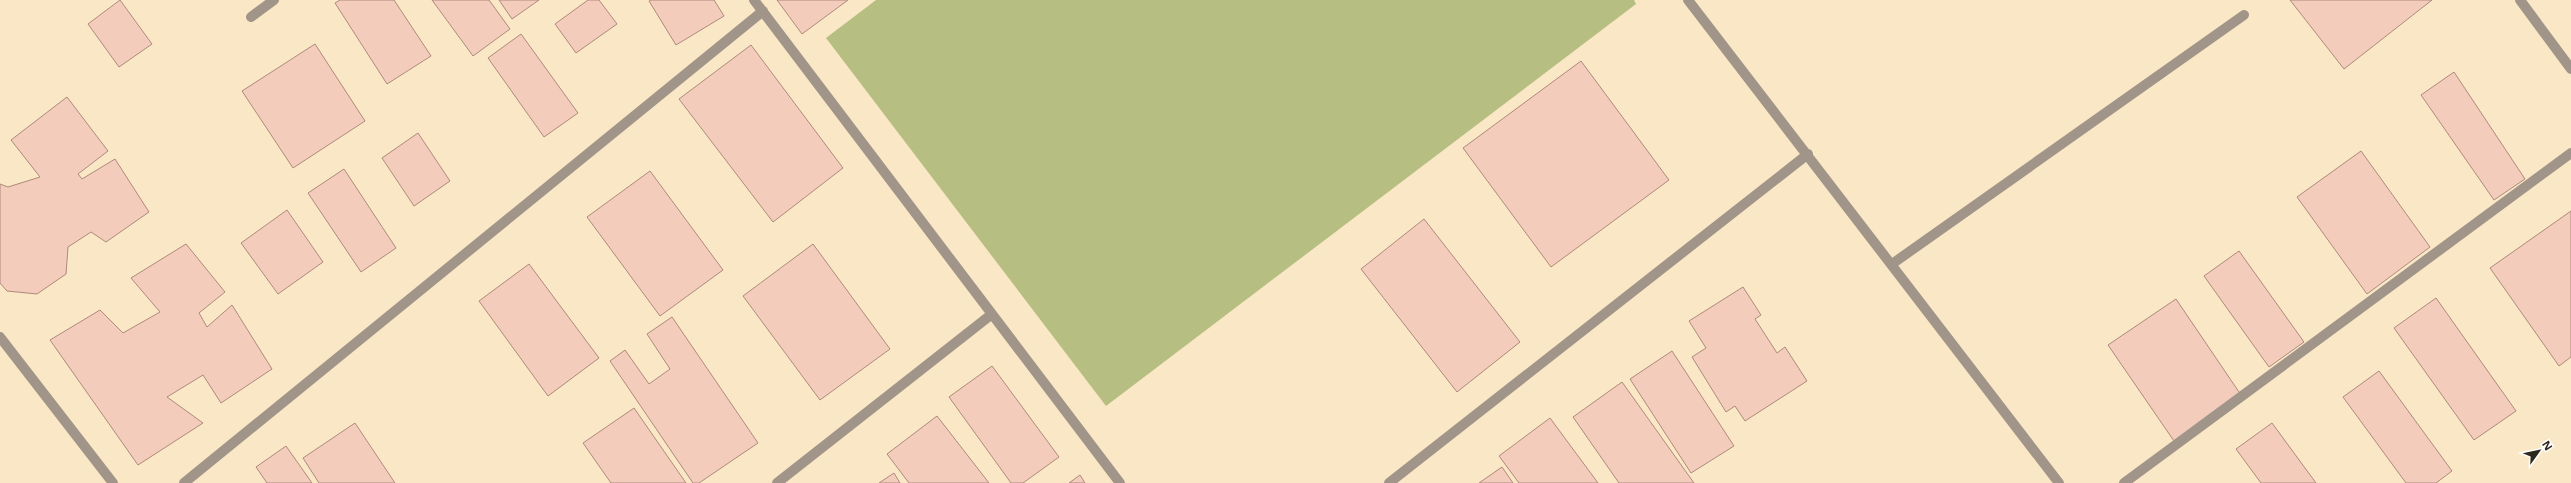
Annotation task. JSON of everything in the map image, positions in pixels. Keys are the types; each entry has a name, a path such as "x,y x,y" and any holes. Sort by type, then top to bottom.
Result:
{"street":[{"path":"251,18 274,0"},
{"path":"754,0 1120,483"},
{"path":"1688,0 1808,154 2057,482"},
{"path":"2520,0 2571,69"},
{"path":"184,483 763,12"},
{"path":"1892,264 2244,15"},
{"path":"2124,483 2571,153"},
{"path":"1389,483 1808,154"},
{"path":"777,483 992,314"},
{"path":"0,337 113,483"}],"green space":[{"path":"876,0 1634,0 1636,4 1106,406 826,38"}],"building":[{"path":"120,0 152,44 119,67 88,24"},
{"path":"340,0 394,0 431,56 387,84 335,3"},
{"path":"432,0 489,0 510,29 473,56"},
{"path":"499,0 539,0 512,19"},
{"path":"588,0 599,0 617,24 576,53 555,24"},
{"path":"714,0 724,16 676,45 649,1"},
{"path":"777,0 848,0 802,34"},
{"path":"2290,0 2432,0 2344,69"},
{"path":"521,34 578,113 544,137 488,58"},
{"path":"315,44 365,121 293,168 242,91"},
{"path":"751,45 843,168 773,222 679,99"},
{"path":"1581,61 1669,180 1551,267 1463,148"},
{"path":"2454,72 2525,179 2494,200 2421,95"},
{"path":"67,97 108,151 78,174 82,179 115,159 149,212 106,242 91,232 68,247 66,274 37,294 7,291 0,283 0,184 8,187 40,177 11,140"},
{"path":"418,133 450,181 414,206 382,158"},
{"path":"2361,151 2430,247 2367,294 2297,197"},
{"path":"344,169 396,248 361,272 308,193"},
{"path":"650,171 723,270 660,316 587,217"},
{"path":"287,210 323,262 278,294 241,243"},
{"path":"2571,211 2571,357 2559,366 2490,268"},
{"path":"1424,219 1520,342 1457,392 1361,269"},
{"path":"186,244 225,292 199,313 207,327 232,305 272,369 221,403 203,375 167,397 203,423 138,465 50,340 100,310 123,333 160,312 131,278"},
{"path":"813,244 890,349 820,400 743,296"},
{"path":"2239,251 2304,342 2269,367 2204,276"},
{"path":"529,264 599,358 548,396 479,301"},
{"path":"1743,287 1761,315 1755,319 1777,353 1785,347 1807,381 1745,421 1735,406 1726,412 1692,357 1706,348 1689,321"},
{"path":"2436,298 2516,411 2474,440 2394,328"},
{"path":"2176,299 2241,395 2174,441 2108,345"},
{"path":"672,317 758,443 699,483 693,483 610,361 625,350 649,384 670,369 647,334"},
{"path":"1672,351 1734,446 1691,473 1630,379"},
{"path":"992,366 1059,457 1023,483 1011,483 949,397"},
{"path":"2379,371 2452,471 2436,483 2406,483 2343,397"},
{"path":"1622,382 1694,483 1619,483 1573,417"},
{"path":"634,408 686,483 611,483 583,443"},
{"path":"937,416 989,483 909,483 887,454"},
{"path":"1550,418 1598,483 1519,483 1499,456"},
{"path":"355,423 395,483 319,483 303,458"},
{"path":"2272,423 2316,483 2261,483 2236,449"},
{"path":"286,446 312,483 267,483 256,467"},
{"path":"1502,467 1513,483 1479,483"},
{"path":"894,473 900,483 879,483"},
{"path":"1080,475 1085,483 1069,483"}]}
